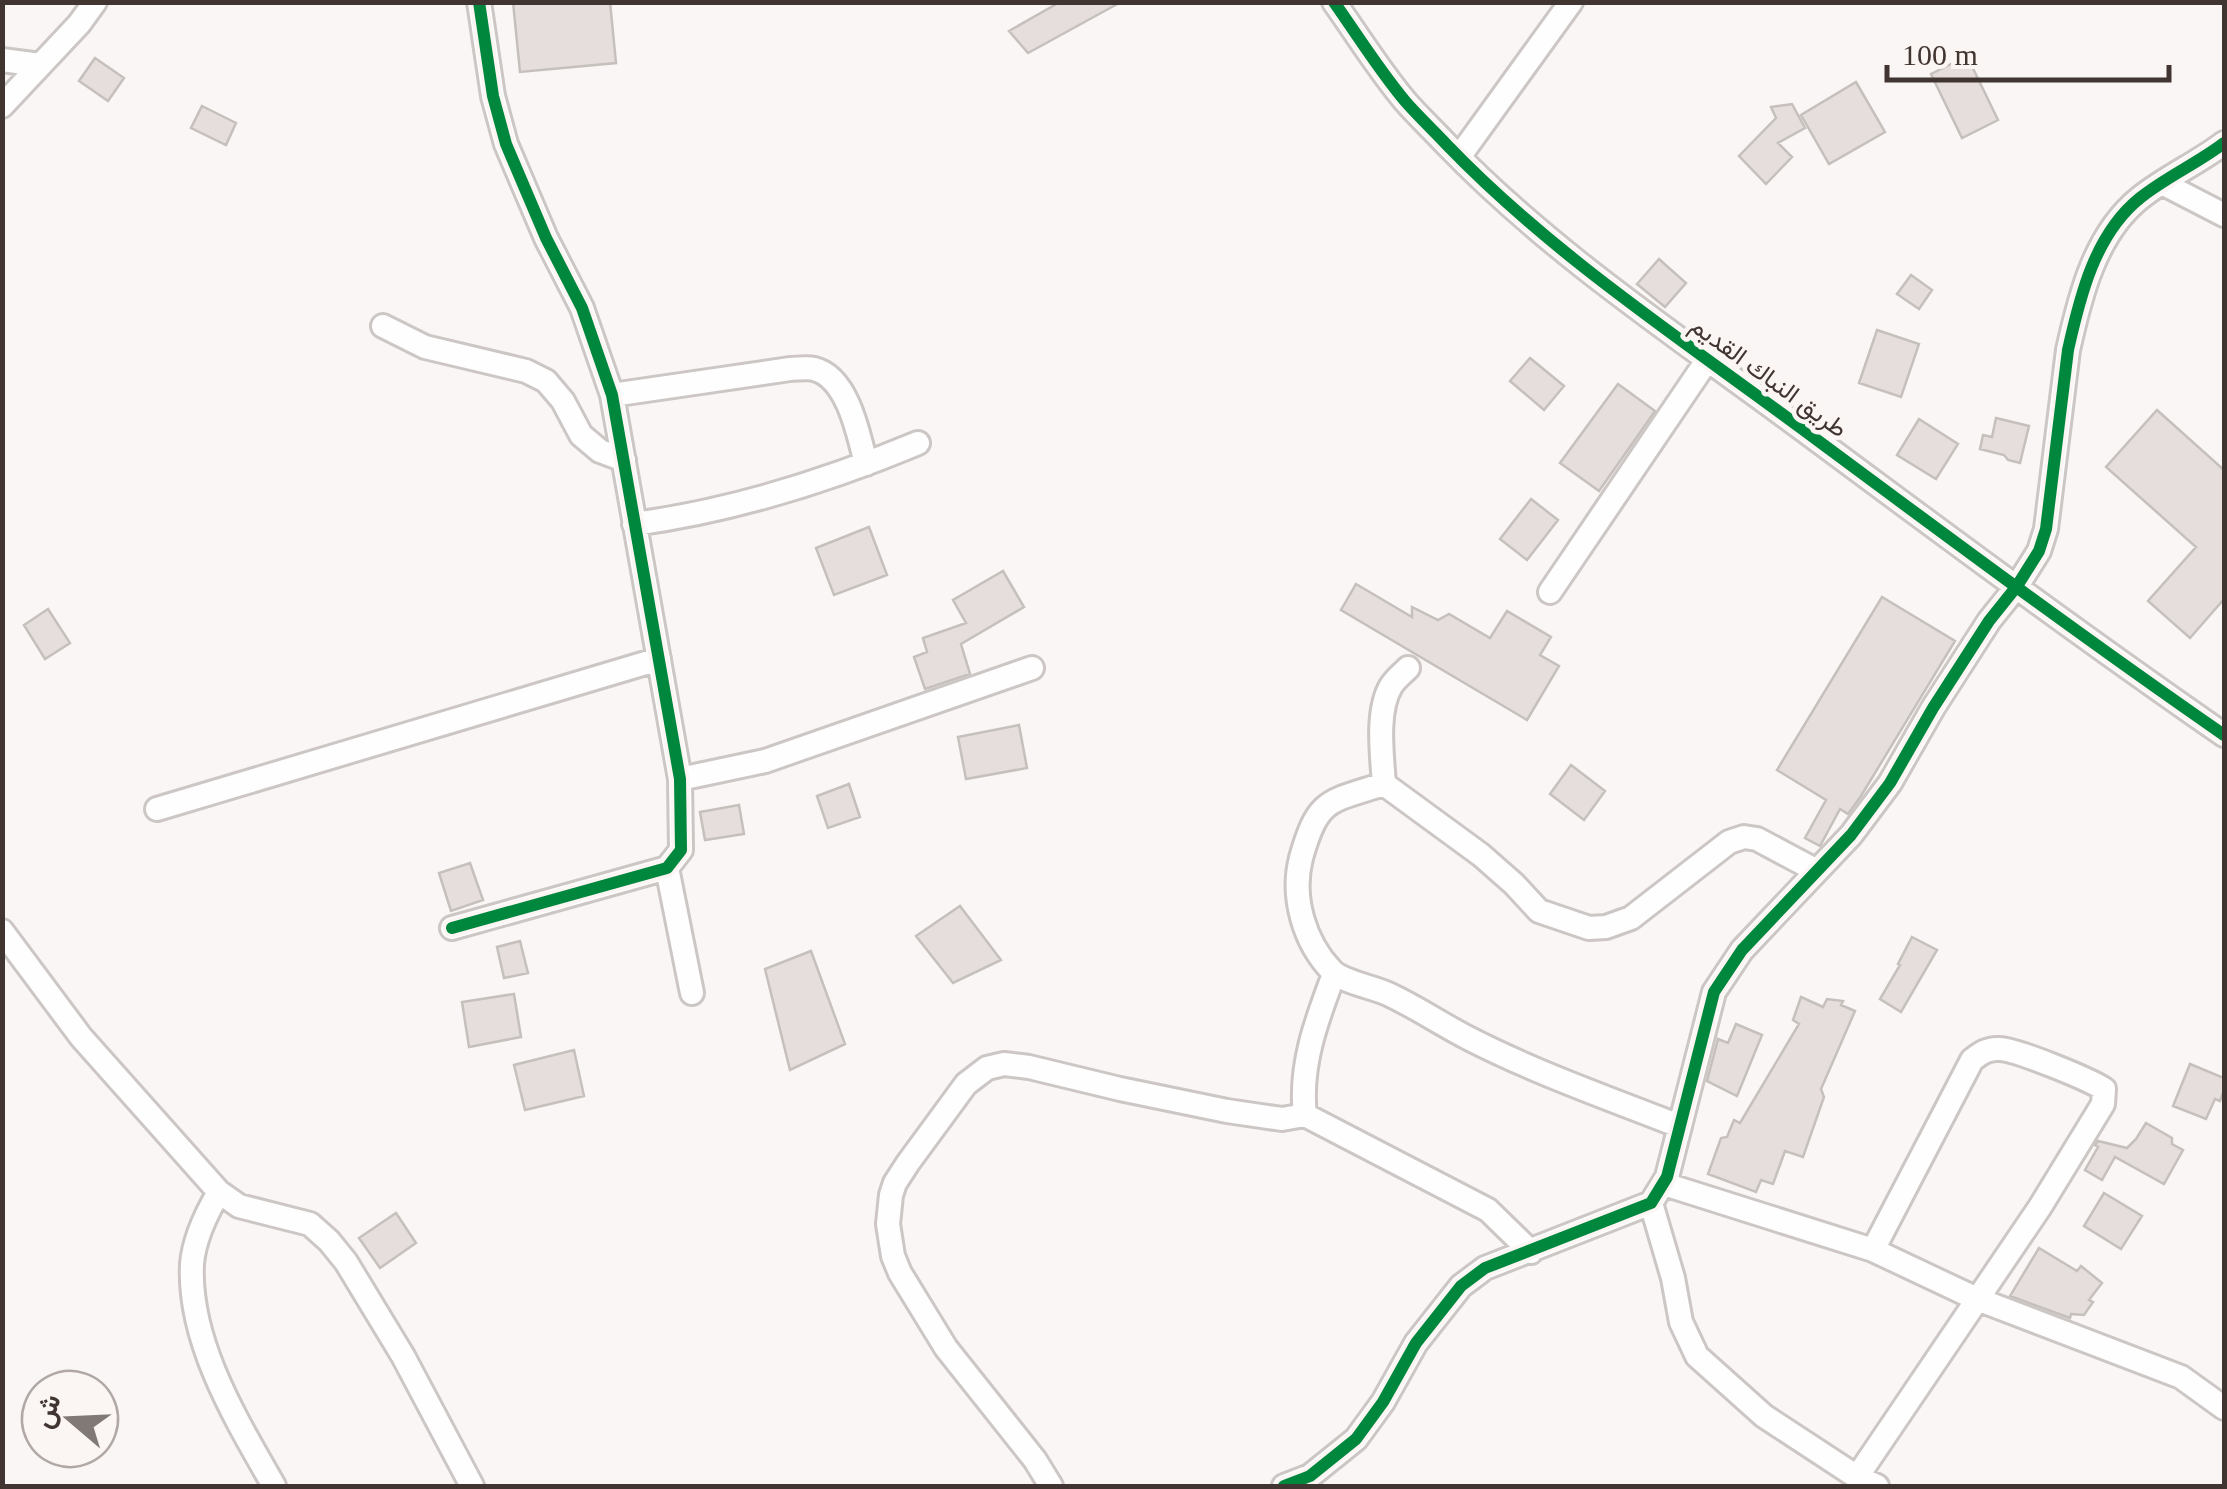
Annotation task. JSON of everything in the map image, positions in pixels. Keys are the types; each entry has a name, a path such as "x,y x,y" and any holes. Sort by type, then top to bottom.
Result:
{"street":[{"path":"2,106 96,2"},
{"path":"452,928 667,868 680,850 680,779 612,395 582,308 546,238 506,144 493,96 478,2"},
{"name":"طريق النباك القديم","path":"1334,2 1407,104 1488,186 1579,262 1943,535 2224,734"},
{"path":"1459,158 1571,2"},
{"path":"2,60 40,65"},
{"path":"1873,1250 1972,1060 1986,1050 2003,1048 2104,1090 2103,1104 1977,1299 1867,1482 1764,1416 1697,1356 1681,1322 1657,1194 1714,992 1742,950 1851,836 1890,783 1980,635 2038,551 2046,528 2068,350 2098,251 2138,198 2224,143"},
{"path":"2162,183 2224,215"},
{"path":"382,326 425,347 526,372 546,381 563,401 581,435 600,451 624,460"},
{"path":"1550,592 1708,359"},
{"path":"612,395 790,368 815,368 846,396 866,464"},
{"path":"634,524 691,516 866,464 918,443"},
{"path":"157,809 659,659"},
{"path":"680,779 765,761 1032,668"},
{"path":"1408,668 1391,686 1385,705 1380,732 1384,784 1481,855 1539,911 1589,928 1606,927 1630,918 1729,842 1744,837 1757,839 1817,871"},
{"path":"1384,784 1328,804 1317,815 1299,867 1297,892 1301,916 1313,944 1334,974 1389,994 1533,1068 1679,1126"},
{"path":"667,868 692,993"},
{"path":"2,931 80,1037 219,1192 239,1206 310,1224 329,1241 403,1356 472,1486"},
{"path":"1305,1116 1304,1084 1315,1022 1334,974"},
{"path":"1051,1486 1035,1460 946,1348 892,1256 888,1224 891,1195 908,1162 966,1084 986,1068 1004,1064 1029,1067 1227,1110 1282,1119 1305,1116 1488,1210 1530,1252"},
{"path":"219,1192 204,1217 192,1261 194,1305 210,1360 234,1416 274,1486"},
{"path":"1284,1486 1310,1476 1356,1439 1383,1402 1416,1343 1462,1286 1486,1268 1657,1194 1873,1250 1977,1299 2181,1376 2224,1408"}],"building":[{"path":"513,2 610,2 616,63 520,72"},
{"path":"1060,2 1121,2 1028,53 1009,31"},
{"path":"1967,56 1998,120 1962,138 1931,74"},
{"path":"95,58 124,78 108,101 79,81"},
{"path":"1856,82 1885,132 1829,164 1801,115"},
{"path":"1792,104 1805,128 1778,143 1792,157 1766,184 1739,156 1776,118 1771,107"},
{"path":"202,106 236,123 226,145 191,128"},
{"path":"1659,259 1686,283 1665,307 1637,284"},
{"path":"1911,275 1932,290 1919,309 1897,294"},
{"path":"1877,330 1919,344 1901,397 1859,383"},
{"path":"1530,358 1564,386 1544,410 1510,381"},
{"path":"1618,384 1655,411 1599,491 1560,463"},
{"path":"2157,410 2224,470 2224,599 2190,638 2148,601 2196,547 2106,467"},
{"path":"1996,418 2029,426 2020,463 1980,449 1983,435 1992,437"},
{"path":"1919,419 1958,444 1936,479 1897,455"},
{"path":"1531,499 1558,520 1527,560 1500,539"},
{"path":"869,527 887,575 834,595 816,548"},
{"path":"1003,571 1024,607 961,644 970,674 925,689 914,657 927,652 923,638 966,623 953,600"},
{"path":"1356,584 1412,617 1412,607 1438,620 1449,614 1490,638 1507,611 1551,637 1540,655 1559,666 1527,720 1341,610"},
{"path":"1882,597 1955,641 1861,796 1848,814 1840,809 1820,846 1805,838 1826,800 1777,770"},
{"path":"48,609 70,643 45,659 24,625"},
{"path":"1019,725 1027,768 966,779 958,737"},
{"path":"1571,765 1605,791 1584,820 1550,794"},
{"path":"849,784 860,817 828,828 817,796"},
{"path":"739,805 744,834 705,840 700,812"},
{"path":"470,863 483,900 451,911 439,873"},
{"path":"960,906 1001,960 953,983 916,936"},
{"path":"1912,937 1937,950 1901,1012 1880,999"},
{"path":"520,941 528,973 504,978 497,947"},
{"path":"811,951 845,1044 790,1070 765,969"},
{"path":"514,994 521,1037 469,1047 462,1002"},
{"path":"1801,997 1823,1007 1827,999 1843,1001 1841,1005 1855,1011 1821,1089 1824,1097 1803,1157 1785,1151 1773,1184 1761,1180 1756,1192 1708,1174 1721,1138 1727,1137 1734,1120 1740,1123 1799,1024 1793,1020"},
{"path":"1736,1024 1762,1035 1737,1096 1707,1081 1718,1039 1728,1043"},
{"path":"574,1050 584,1096 525,1110 514,1065"},
{"path":"2190,1064 2224,1078 2220,1101 2215,1099 2206,1119 2173,1106"},
{"path":"2146,1123 2172,1138 2172,1144 2183,1150 2164,1184 2115,1157 2102,1180 2085,1170 2098,1141 2127,1148"},
{"path":"2104,1193 2142,1216 2121,1249 2084,1226"},
{"path":"396,1213 416,1243 380,1268 359,1238"},
{"path":"2039,1248 2077,1271 2081,1266 2102,1283 2084,1315 2071,1314 2070,1318 2010,1296"}],"cycle path":[{"path":"452,928 667,868 681,850 680,779 612,395 582,308 546,238 506,144 493,96 479,2"},
{"path":"1334,2 1415,112 1487,185 1573,259 2011,583 2224,735"},
{"path":"1284,1486 1310,1476 1356,1439 1383,1402 1416,1343 1461,1286 1485,1268 1651,1203 1667,1177 1714,992 1742,950 1851,835 1890,783 1933,708 2039,551 2046,529 2068,350 2084,288 2111,229 2140,198 2224,143"}]}
